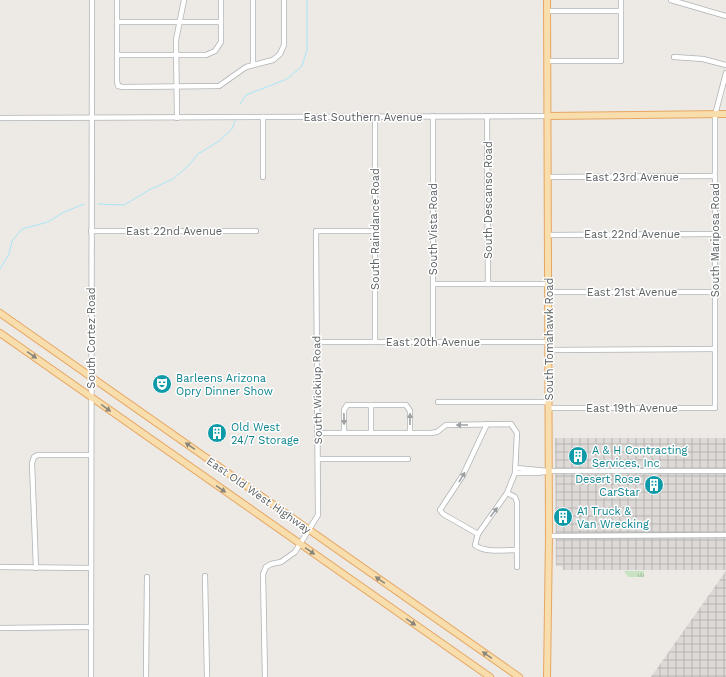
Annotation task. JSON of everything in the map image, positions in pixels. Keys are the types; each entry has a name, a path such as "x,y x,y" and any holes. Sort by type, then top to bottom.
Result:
{"main road":[{"name":"South Tomahawk Road","path":"547,0 549,342 547,677"},
{"name":"East Southern Avenue","path":"547,116 726,114"},
{"name":"East Old West Highway","path":"0,312 519,677"},
{"name":"East Old West Highway","path":"0,333 490,677"}],"street":[{"name":"South Cortez Road","path":"91,677 92,0"},
{"path":"117,0 118,86 123,87 219,86 246,67 273,60 280,54 284,45 284,0"},
{"path":"176,118 176,55 179,22 184,0"},
{"path":"117,55 206,55 216,51 221,42 221,0"},
{"path":"253,0 253,65"},
{"path":"547,61 621,61 620,0"},
{"path":"671,0 726,16"},
{"path":"547,11 621,11"},
{"path":"117,22 221,22"},
{"path":"674,58 703,59 726,65"},
{"name":"South Mariposa Road","path":"715,408 715,114 726,73"},
{"name":"South Vista Road","path":"433,116 433,342"},
{"name":"South Descanso Road","path":"487,116 488,284"},
{"name":"East Southern Avenue","path":"0,118 547,116"},
{"path":"263,177 264,117"},
{"name":"South Raindance Road","path":"375,117 376,342"},
{"name":"East 23rd Avenue","path":"548,177 715,176"},
{"name":"East 22nd Avenue","path":"91,230 256,231"},
{"name":"South Wickiup Road","path":"265,677 263,574 266,567 289,558 295,552 299,543 318,515 318,342 316,330 316,232 375,231"},
{"name":"East 22nd Avenue","path":"548,234 715,234"},
{"path":"433,284 548,284"},
{"name":"East 21st Avenue","path":"548,292 715,292"},
{"name":"East 20th Avenue","path":"318,342 549,342"},
{"path":"549,350 715,350"},
{"name":"East 19th Avenue","path":"438,402 715,408"},
{"path":"344,433 344,410 347,405 408,406 410,411 410,433"},
{"path":"371,405 371,434"},
{"path":"478,534 443,514 440,510 463,475 487,424"},
{"path":"318,433 431,433 437,432 446,425 511,424 514,426 517,433 516,471 507,493 478,534 475,545 478,548 492,550 517,550"},
{"path":"36,568 32,463 34,457 38,454 91,455"},
{"path":"318,459 408,459"},
{"path":"516,471 726,471"},
{"path":"507,493 515,496 517,502 517,567"},
{"path":"549,536 726,535"},
{"path":"0,568 91,568"},
{"path":"205,576 207,677"},
{"path":"146,677 147,577"},
{"path":"0,628 91,627"}],"shaded area":[{"path":"555,438 726,438 726,570 563,570 562,566 556,566"},
{"path":"726,571 726,677 651,677"}],"green space":[{"path":"624,571 644,571 644,577 628,577"}],"waterway":[{"path":"240,104 246,95 287,79 302,66 307,50 307,0"},
{"path":"98,204 124,205 149,190 173,179 188,166 198,154 219,141 232,129 235,121"},
{"path":"0,269 9,254 12,241 22,229 48,222 62,213 84,204"}],"place":[{"name":"Barleens Arizona Opry Dinner Show","path":"162,384"},
{"name":"Old West 24/7 Storage","path":"217,433"},
{"name":"A & H Contracting Services, Inc","path":"578,456"},
{"name":"Desert Rose CarStar","path":"654,485"},
{"name":"A1 Truck & Van Wrecking","path":"563,517"}]}
